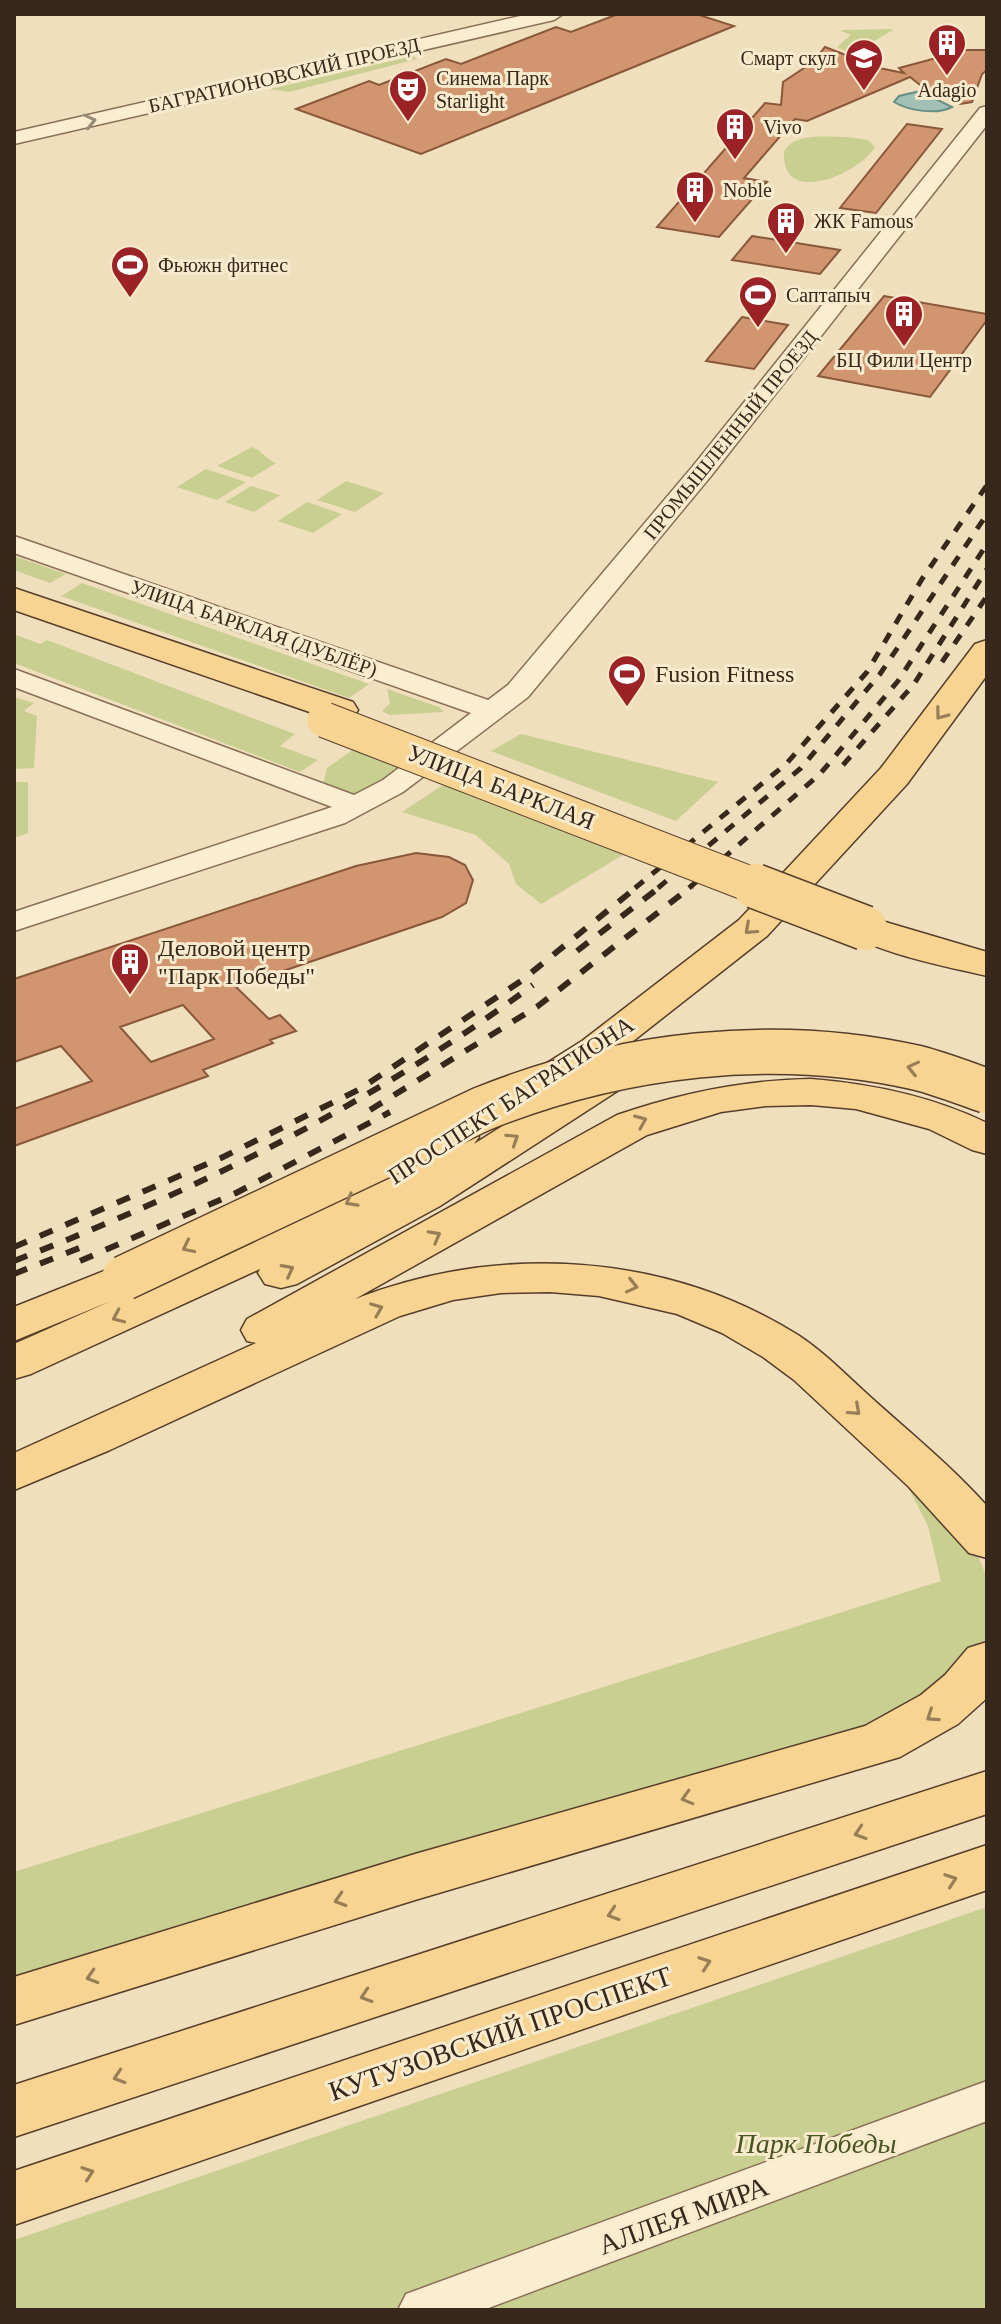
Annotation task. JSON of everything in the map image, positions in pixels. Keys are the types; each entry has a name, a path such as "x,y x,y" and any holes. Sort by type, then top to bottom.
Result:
{"main road":[{"name":"УЛИЦА БАРКЛАЯ","path":"14,598 333,715 871,922 920,947 987,964"},
{"name":"УЛИЦА БАРКЛАЯ","path":"14,612 333,715"},
{"name":"ПРОСПЕКТ БАГРАТИОНА","path":"14,1363 245,1259 396,1176 597,1050 753,928 894,776 987,651"},
{"name":"ПРОСПЕКТ БАГРАТИОНА","path":"14,1396 257,1286 410,1204 626,1067 783,941 925,783 987,698"},
{"name":"УЛИЦА БАРКЛАЯ","path":"871,922 987,948"},
{"path":"14,1325 124,1278 445,1126 527,1091 597,1072 662,1060 733,1053 819,1054 913,1067 987,1091"},
{"path":"14,1443 228,1349 430,1240 632,1125 679,1106 727,1096 781,1091 839,1093 892,1102 937,1116 987,1140"},
{"path":"14,1473 333,1327 407,1297 456,1285 510,1279 564,1278 622,1283 677,1297 723,1314 781,1346 946,1492 987,1540"},
{"path":"14,2001 415,1877 881,1742 927,1721 966,1691 987,1662"},
{"path":"14,2111 987,1792"},
{"name":"КУТУЗОВСКИЙ ПРОСПЕКТ","path":"14,2198 987,1867"}],"street":[{"name":"БАГРАТИОНОВСКИЙ ПРОЕЗД","path":"14,138 435,32 554,14"},
{"name":"ПРОМЫШЛЕННЫЙ ПРОЕЗД","path":"14,922 313,825 357,806 393,786 494,712 518,691 650,535 987,112"},
{"name":"УЛИЦА БАРКЛАЯ (ДУБЛЁР)","path":"14,544 494,712"},
{"path":"14,677 357,806"},
{"name":"АЛЛЕЯ МИРА","path":"423,2310 987,2101"}],"green space":[{"path":"843,30 893,30 852,54 837,47 851,35"},
{"path":"413,56 417,59 289,92 270,89"},
{"path":"812,137 868,140 875,147 854,167 822,181 807,182 795,179 786,169 784,152 795,141"},
{"path":"252,447 276,463 252,478 217,466"},
{"path":"206,469 246,482 217,500 177,487"},
{"path":"346,481 384,493 355,512 317,500"},
{"path":"251,486 280,495 254,512 225,502"},
{"path":"307,502 342,514 313,533 278,521"},
{"path":"14,556 66,574 50,583 14,570"},
{"path":"82,583 369,684 349,698 61,596"},
{"path":"14,634 40,644 47,640 295,734 280,746 318,760 300,772 14,663"},
{"path":"387,689 439,707 444,712 390,715 382,711 390,703"},
{"path":"14,697 34,703 24,711 37,716 34,768 14,769"},
{"path":"521,734 718,782 676,821 491,751"},
{"path":"354,749 405,769 382,785 362,793 341,794 314,787 324,781 327,768"},
{"path":"14,782 28,782 28,833 14,838"},
{"path":"443,785 623,855 541,904 516,884 509,864 476,835 402,812"},
{"path":"905,1481 973,1543 987,1578 987,1638 973,1666 898,1719 14,1984 14,1872 941,1581 928,1526"},
{"name":"Парк Победы","path":"987,1907 987,2310 14,2310 14,2240"}],"water":[{"path":"920,91 952,107 923,111 894,102 899,96"}],"building":[{"path":"618,14 696,14 734,26 421,154 296,109 369,81 379,85 446,59 461,64 556,27 571,32"},
{"path":"825,47 879,68 904,73 899,68 966,50 987,50 987,70 982,74 972,102 960,104 925,89 910,77 807,121 795,119 744,178 767,182 719,237 657,227 765,103 781,105 783,82 813,62"},
{"path":"907,124 942,129 876,213 840,208"},
{"name":"ЖК Famous","path":"752,236 840,250 820,274 732,260"},
{"name":"БЦ Фили Центр","path":"884,296 987,314 987,320 930,397 818,376"},
{"path":"742,317 788,325 754,369 706,361"},
{"name":"Деловой центр \"Парк Победы\"","path":"416,853 449,857 465,865 473,880 466,903 442,917 236,987 269,1019 280,1015 296,1031 203,1070 208,1076 14,1146 14,1109 92,1081 61,1046 14,1062 14,979 356,866","holes":["183,1005 214,1039 151,1062 120,1027"]}],"railway":[{"path":"635,888 786,764 867,672 922,579 987,485"},
{"path":"658,888 801,768 880,674 987,514"},
{"path":"689,888 820,774 898,681 987,544"},
{"path":"843,765 914,684 987,569"},
{"path":"942,662 987,596"},
{"path":"14,1247 221,1158 360,1089 521,981 638,886"},
{"path":"577,951 661,886"},
{"path":"370,1110 538,1006 692,886"},
{"path":"14,1261 152,1204 283,1141 409,1069 533,985"},
{"path":"80,1261 236,1193 390,1112"},
{"path":"14,1274 92,1243"}],"place":[{"name":"Adagio","path":"947,77"},
{"name":"Смарт скул","path":"864,92"},
{"name":"Синема Парк Starlight","path":"408,123"},
{"name":"Vivo","path":"735,161"},
{"name":"Noble","path":"695,224"},
{"name":"ЖК Famous","path":"786,255"},
{"name":"Фьюжн фитнес","path":"130,299"},
{"name":"Саптапыч","path":"758,329"},
{"name":"БЦ Фили Центр","path":"904,348"},
{"name":"Fusion Fitness","path":"627,708"},
{"name":"Деловой центр \"Парк Победы\"","path":"130,996"}]}
